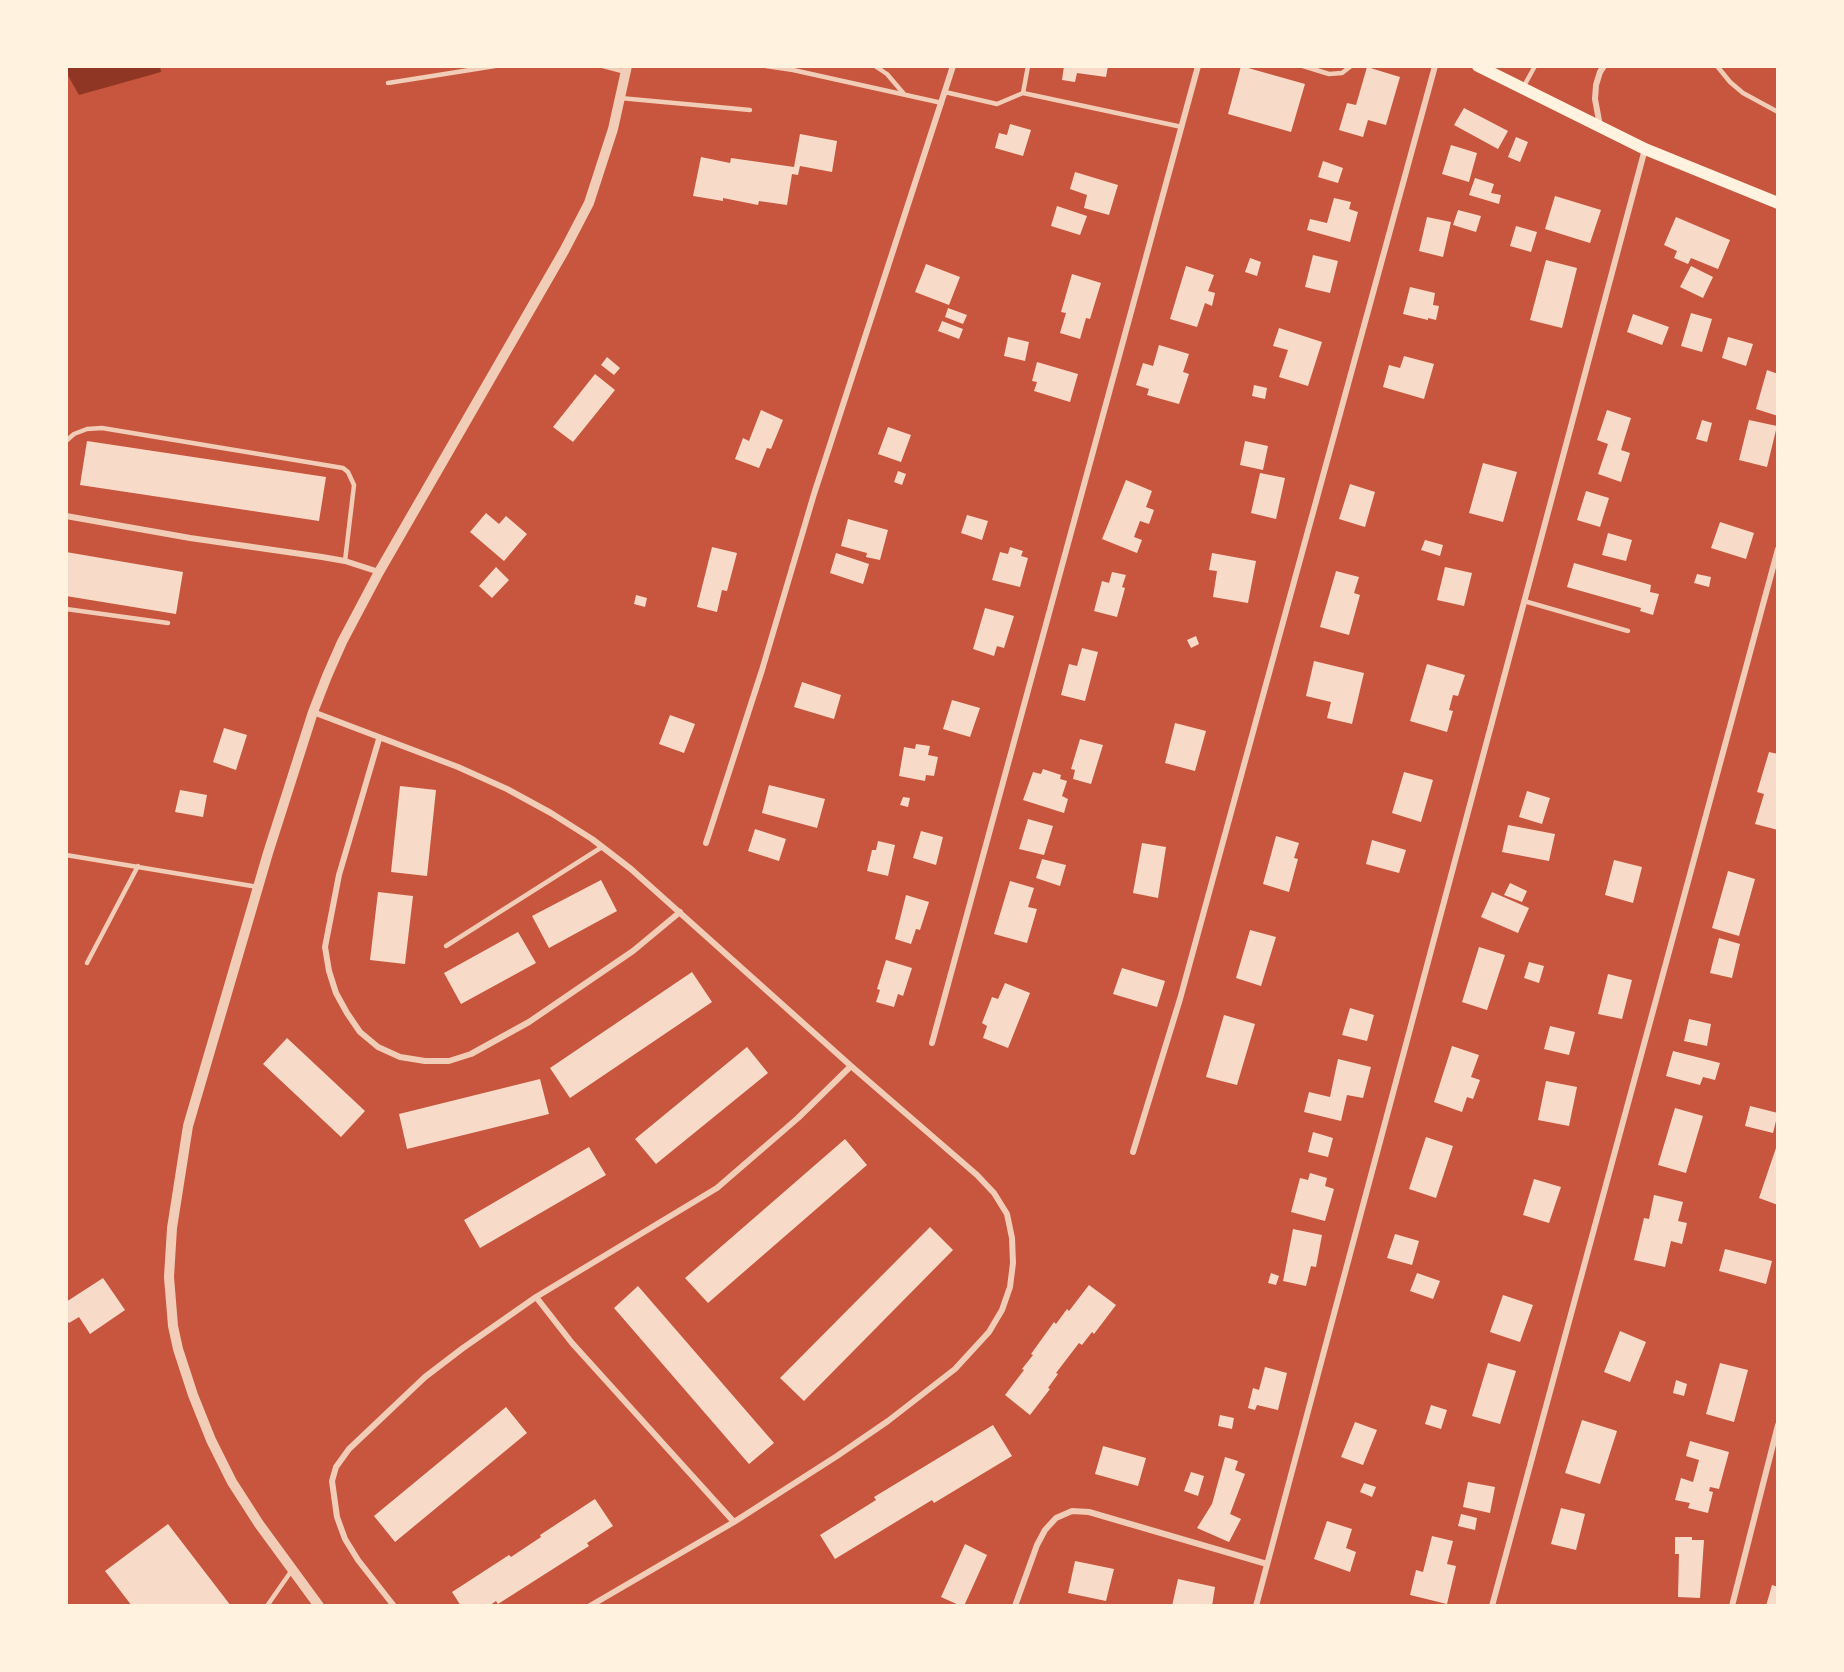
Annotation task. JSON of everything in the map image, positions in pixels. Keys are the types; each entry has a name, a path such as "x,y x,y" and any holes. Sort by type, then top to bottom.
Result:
{"main road":[{"path":"1478,66 1645,149 1778,203"}],"street":[{"path":"706,843 762,670 814,494 953,66"},
{"path":"932,1043 1198,66"},
{"path":"1133,1152 1180,999 1435,66"},
{"path":"1600,127 1595,99 1600,72 1604,66"},
{"path":"320,1606 292,1570 237,1490 211,1440 192,1395 178,1349 173,1326 170,1277 174,1203 188,1126 258,887 313,712 342,642 379,572 564,251 589,203 611,138 626,69"},
{"path":"1256,1606 1645,149"},
{"path":"66,516 190,538 345,561 379,572"},
{"path":"1492,1606 1778,549"},
{"path":"313,712 379,739 458,767 507,789 551,813 602,847 631,869 851,1066 977,1175 994,1193 1007,1214 1012,1238 1013,1263 1010,1287 1002,1310 989,1332 955,1369 926,1393 837,1456 734,1522 590,1606"},
{"path":"379,739 339,875 326,947 329,971 336,993 360,1032 378,1047 400,1057 425,1061 449,1061 471,1054 529,1022 623,958 680,912"},
{"path":"394,1606 358,1560 345,1539 337,1517 332,1481 336,1467 349,1449 425,1377 536,1297 717,1188 798,1118 851,1066"},
{"path":"536,1297 572,1343 734,1522"},
{"path":"1732,1606 1778,1425"},
{"path":"1015,1606 1037,1545 1045,1530 1056,1518 1072,1511 1089,1512 1267,1564"}],"lane":[{"path":"388,83 495,66"},
{"path":"603,66 626,69"},
{"path":"766,66 793,68 942,103"},
{"path":"875,66 887,74 904,94"},
{"path":"1023,93 1028,66"},
{"path":"1303,66 1329,74 1342,72 1351,66"},
{"path":"1523,89 1535,66"},
{"path":"1717,66 1743,93 1778,112"},
{"path":"945,92 997,104 1023,93 1182,127"},
{"path":"620,98 750,110"},
{"path":"66,441 74,434 87,429 102,428 343,468 348,472 354,485 345,561"},
{"path":"1524,602 1628,632"},
{"path":"66,609 168,623"},
{"path":"446,946 602,847"},
{"path":"66,855 258,887"},
{"path":"87,963 138,866"},
{"path":"267,1606 292,1570"}],"shaded area":[{"path":"66,66 160,66 161,72 79,95 66,72"}],"building":[{"path":"1064,66 1108,66 1106,77 1077,73 1075,82 1062,80"},
{"path":"1241,66 1305,84 1291,132 1228,114"},
{"path":"1367,67 1400,77 1386,125 1368,120 1363,137 1339,130 1347,103 1356,105"},
{"path":"1464,108 1508,131 1498,149 1454,125"},
{"path":"1010,124 1031,130 1023,156 995,148 999,133 1007,135"},
{"path":"800,134 837,141 832,172 800,166 798,175 792,174 787,205 759,201 758,205 723,198 723,201 693,196 701,157 730,163 731,158 794,167"},
{"path":"1516,137 1528,142 1520,162 1508,157"},
{"path":"1451,145 1477,153 1469,182 1442,174"},
{"path":"1323,161 1343,168 1338,183 1318,177"},
{"path":"1075,172 1118,185 1109,215 1084,208 1087,195 1070,189"},
{"path":"1475,178 1494,184 1491,193 1501,195 1499,204 1469,195"},
{"path":"1555,196 1601,210 1590,243 1545,229"},
{"path":"1334,198 1351,202 1349,209 1358,212 1350,242 1307,230 1310,219 1327,223"},
{"path":"1057,206 1087,216 1080,235 1051,226"},
{"path":"1458,210 1481,216 1476,232 1453,225"},
{"path":"1427,217 1451,222 1443,257 1419,251"},
{"path":"1676,217 1730,240 1718,269 1691,258 1688,264 1674,258 1677,251 1664,245"},
{"path":"1516,226 1537,232 1531,252 1510,246"},
{"path":"1313,255 1338,261 1330,293 1305,287"},
{"path":"1250,258 1261,262 1257,276 1245,272"},
{"path":"1546,260 1577,268 1562,328 1530,320"},
{"path":"926,264 960,277 949,305 915,292"},
{"path":"1186,266 1214,275 1208,291 1215,293 1212,306 1205,303 1197,327 1170,319"},
{"path":"1691,266 1713,277 1703,298 1680,287"},
{"path":"1072,274 1101,283 1090,319 1086,318 1080,339 1060,333 1066,313 1061,312"},
{"path":"1410,287 1435,293 1433,305 1439,306 1436,320 1403,314"},
{"path":"948,308 967,315 963,324 945,317"},
{"path":"1691,313 1712,319 1702,352 1681,346"},
{"path":"1633,314 1669,327 1662,345 1627,332"},
{"path":"942,321 963,329 959,339 938,331"},
{"path":"1279,328 1322,342 1308,386 1279,377 1288,350 1273,346"},
{"path":"1008,337 1029,342 1025,361 1004,356"},
{"path":"1728,337 1753,344 1746,366 1722,358"},
{"path":"1159,345 1189,354 1183,372 1189,374 1179,404 1147,395 1149,389 1136,385 1143,363 1153,366"},
{"path":"1404,356 1434,364 1424,399 1383,387 1389,365 1400,368"},
{"path":"607,357 620,368 614,375 601,365"},
{"path":"1037,362 1078,374 1070,402 1034,391 1037,382 1032,381"},
{"path":"1767,370 1778,374 1778,416 1756,409"},
{"path":"595,374 615,390 573,442 553,427"},
{"path":"1254,385 1267,388 1265,399 1252,396"},
{"path":"761,410 783,420 771,449 767,448 759,468 735,459 743,438 749,441"},
{"path":"1607,410 1631,418 1621,450 1630,453 1621,482 1598,474 1608,444 1597,440"},
{"path":"1702,420 1712,423 1707,442 1696,439"},
{"path":"1749,420 1777,426 1767,467 1739,460"},
{"path":"888,427 911,435 901,462 878,454"},
{"path":"87,441 326,477 319,521 80,485"},
{"path":"1245,441 1268,446 1263,470 1240,465"},
{"path":"1483,463 1517,472 1503,522 1469,513"},
{"path":"898,471 906,474 902,485 894,482"},
{"path":"1260,473 1285,478 1276,519 1251,513"},
{"path":"1126,480 1152,491 1146,507 1154,510 1149,524 1140,521 1134,537 1142,540 1137,553 1102,539"},
{"path":"1350,484 1375,492 1365,527 1339,519"},
{"path":"1586,491 1609,498 1600,527 1577,520"},
{"path":"486,513 499,524 506,516 527,534 504,561 470,532"},
{"path":"967,515 988,521 982,540 961,533"},
{"path":"848,519 888,530 880,560 866,557 867,553 841,546"},
{"path":"1720,522 1754,533 1746,559 1711,548"},
{"path":"1608,533 1632,540 1626,561 1602,555"},
{"path":"1425,540 1443,545 1440,556 1421,550"},
{"path":"712,547 737,553 727,591 722,590 717,612 697,607"},
{"path":"1010,547 1023,551 1021,556 1028,558 1020,587 992,580 1000,552 1008,554"},
{"path":"66,552 183,572 176,614 66,596"},
{"path":"836,553 869,564 863,584 830,573"},
{"path":"1212,553 1256,561 1248,603 1213,597 1217,571 1209,570"},
{"path":"1574,563 1651,585 1650,592 1659,594 1653,615 1640,611 1641,608 1567,587"},
{"path":"496,567 509,580 492,598 479,586"},
{"path":"1445,567 1472,573 1464,606 1437,600"},
{"path":"1336,571 1359,577 1354,593 1360,595 1349,635 1320,627"},
{"path":"1112,572 1126,575 1117,617 1094,611 1102,581 1109,583"},
{"path":"1697,574 1711,577 1709,587 1694,583"},
{"path":"636,595 647,598 645,607 634,604"},
{"path":"985,608 1014,616 1004,648 997,646 994,656 973,649"},
{"path":"1196,636 1199,644 1191,648 1187,640"},
{"path":"1082,648 1098,652 1085,701 1061,695 1069,664 1077,666"},
{"path":"1314,661 1364,673 1352,724 1327,718 1331,702 1306,696"},
{"path":"1427,664 1465,675 1458,696 1453,695 1449,710 1453,711 1447,732 1410,721"},
{"path":"802,682 841,695 834,719 794,707"},
{"path":"952,700 980,708 970,737 943,729"},
{"path":"670,715 695,724 684,753 659,744"},
{"path":"1175,723 1206,731 1195,771 1165,763"},
{"path":"224,728 247,735 236,770 213,762"},
{"path":"1080,739 1103,745 1091,784 1073,779 1075,770 1071,769"},
{"path":"916,744 930,746 928,755 938,757 934,776 926,775 925,781 899,776 904,747 915,749"},
{"path":"1769,752 1778,754 1778,830 1755,824 1764,794 1757,792"},
{"path":"1043,769 1061,775 1060,779 1067,781 1062,796 1068,799 1064,813 1023,800 1033,772 1041,774"},
{"path":"1404,772 1433,780 1421,822 1392,813"},
{"path":"769,785 825,799 817,828 762,813"},
{"path":"400,786 436,790 427,876 391,872"},
{"path":"180,790 207,795 203,817 175,812"},
{"path":"1527,791 1550,798 1542,824 1519,817"},
{"path":"903,797 910,798 908,807 900,805"},
{"path":"1028,819 1053,826 1044,855 1019,849"},
{"path":"1508,825 1555,834 1549,861 1502,852"},
{"path":"755,829 786,839 779,861 748,851"},
{"path":"921,831 943,837 936,865 913,858"},
{"path":"1276,836 1299,843 1294,858 1298,859 1289,892 1263,884"},
{"path":"1372,840 1406,850 1399,873 1366,864"},
{"path":"878,841 895,845 888,876 867,871 872,850 876,850"},
{"path":"1142,843 1166,847 1158,898 1133,893"},
{"path":"1042,859 1066,865 1060,886 1036,878"},
{"path":"1614,860 1642,867 1633,903 1605,895"},
{"path":"1728,871 1755,879 1739,936 1712,928"},
{"path":"601,880 617,911 549,948 532,916"},
{"path":"1010,881 1034,888 1028,907 1037,909 1027,943 994,934"},
{"path":"1510,883 1527,891 1522,902 1504,895"},
{"path":"378,892 413,896 405,964 370,960"},
{"path":"1492,892 1529,908 1518,933 1481,917"},
{"path":"906,895 929,902 920,930 916,929 911,944 895,939"},
{"path":"1250,930 1276,937 1261,986 1236,978"},
{"path":"518,932 536,963 461,1004 444,973"},
{"path":"1719,938 1740,944 1732,978 1710,973"},
{"path":"1479,947 1505,955 1487,1010 1462,1002"},
{"path":"886,960 912,968 903,996 898,994 894,1007 876,1002 880,990 877,989"},
{"path":"1529,962 1544,966 1539,983 1524,978"},
{"path":"1122,968 1165,981 1157,1007 1113,994"},
{"path":"692,972 712,1002 570,1098 550,1068"},
{"path":"1608,974 1632,980 1622,1019 1598,1014"},
{"path":"1005,983 1030,993 1008,1048 983,1038 987,1026 982,1023 992,997 998,999"},
{"path":"1350,1008 1374,1015 1367,1041 1342,1035"},
{"path":"1224,1015 1255,1024 1237,1085 1206,1077"},
{"path":"1689,1019 1711,1024 1707,1046 1684,1041"},
{"path":"1550,1026 1575,1032 1569,1055 1544,1049"},
{"path":"287,1038 365,1111 341,1137 263,1064"},
{"path":"1452,1046 1479,1055 1471,1077 1480,1080 1473,1099 1467,1097 1462,1112 1434,1102"},
{"path":"747,1047 768,1073 656,1164 635,1139"},
{"path":"1673,1051 1720,1063 1715,1080 1703,1077 1700,1085 1666,1076"},
{"path":"1338,1059 1371,1067 1363,1098 1347,1095 1341,1121 1304,1112 1309,1092 1330,1097"},
{"path":"540,1079 549,1114 407,1149 399,1114"},
{"path":"1546,1081 1577,1087 1569,1126 1538,1120"},
{"path":"1750,1106 1778,1113 1773,1133 1745,1126"},
{"path":"1675,1108 1703,1116 1686,1173 1658,1165"},
{"path":"1313,1132 1333,1138 1328,1157 1308,1152"},
{"path":"1426,1137 1453,1146 1436,1198 1409,1189"},
{"path":"845,1139 867,1165 708,1303 685,1278"},
{"path":"1778,1142 1778,1205 1759,1198"},
{"path":"589,1147 606,1175 480,1248 464,1220"},
{"path":"1310,1173 1327,1178 1325,1186 1334,1189 1325,1221 1291,1212 1300,1178 1308,1180"},
{"path":"1534,1179 1561,1187 1549,1223 1523,1215"},
{"path":"1654,1195 1683,1202 1678,1221 1687,1223 1682,1244 1671,1241 1665,1267 1634,1260 1644,1218 1649,1219"},
{"path":"930,1227 953,1250 804,1401 780,1378"},
{"path":"1293,1229 1322,1235 1316,1267 1311,1266 1306,1286 1283,1281"},
{"path":"1395,1234 1419,1241 1412,1265 1387,1258"},
{"path":"1725,1249 1772,1261 1766,1284 1719,1271"},
{"path":"1271,1273 1279,1276 1276,1285 1268,1283"},
{"path":"1417,1273 1440,1281 1433,1299 1410,1291"},
{"path":"103,1278 125,1310 90,1334 79,1317 69,1323 66,1319 66,1302"},
{"path":"1089,1285 1116,1305 1094,1334 1092,1332 1082,1345 1079,1343 1056,1373 1058,1374 1048,1388 1050,1389 1030,1415 1005,1395 1024,1370 1022,1369 1033,1355 1031,1354 1054,1322 1056,1324 1067,1309 1069,1311"},
{"path":"638,1286 774,1443 749,1464 614,1308"},
{"path":"1503,1295 1533,1305 1520,1342 1490,1332"},
{"path":"1620,1331 1646,1342 1630,1382 1604,1372"},
{"path":"1488,1363 1516,1371 1500,1424 1472,1416"},
{"path":"1720,1363 1748,1370 1734,1422 1706,1414"},
{"path":"1265,1367 1287,1373 1278,1410 1257,1405 1255,1410 1248,1408 1253,1388 1259,1390"},
{"path":"1676,1380 1687,1384 1684,1396 1673,1393"},
{"path":"1431,1405 1447,1410 1441,1429 1425,1424"},
{"path":"506,1407 527,1433 395,1542 374,1516"},
{"path":"1220,1415 1234,1418 1232,1429 1218,1426"},
{"path":"1582,1420 1617,1431 1600,1484 1565,1473"},
{"path":"1355,1422 1377,1430 1363,1465 1341,1457"},
{"path":"993,1425 1012,1456 934,1503 932,1500 835,1559 820,1535 876,1500 874,1497"},
{"path":"1690,1441 1729,1452 1719,1489 1710,1487 1709,1491 1713,1492 1708,1513 1688,1508 1690,1503 1675,1500 1681,1478 1693,1482 1699,1460 1686,1456"},
{"path":"1103,1446 1146,1458 1138,1486 1095,1474"},
{"path":"1225,1457 1238,1461 1235,1470 1245,1474 1230,1514 1241,1519 1229,1542 1197,1528 1212,1504"},
{"path":"1191,1472 1204,1476 1198,1496 1184,1491"},
{"path":"1468,1482 1495,1487 1490,1513 1463,1507"},
{"path":"1364,1483 1376,1487 1372,1497 1360,1492"},
{"path":"595,1499 613,1526 587,1543 589,1546 498,1604 496,1601 489,1606 461,1606 452,1592 509,1555 511,1557"},
{"path":"1561,1508 1585,1514 1576,1550 1551,1544"},
{"path":"1461,1514 1477,1518 1475,1530 1458,1526"},
{"path":"1327,1521 1352,1529 1346,1548 1356,1552 1350,1572 1314,1559"},
{"path":"168,1524 231,1606 132,1606 105,1571"},
{"path":"1432,1536 1453,1541 1447,1564 1456,1566 1447,1604 1410,1595 1416,1570 1423,1572"},
{"path":"1675,1537 1704,1540 1700,1598 1678,1597 1679,1554 1675,1554"},
{"path":"965,1544 987,1555 964,1606 961,1606 941,1597"},
{"path":"1075,1561 1114,1569 1106,1601 1068,1593"},
{"path":"1178,1579 1215,1587 1212,1606 1172,1606"},
{"path":"1772,1585 1778,1587 1778,1606 1766,1606"}]}
